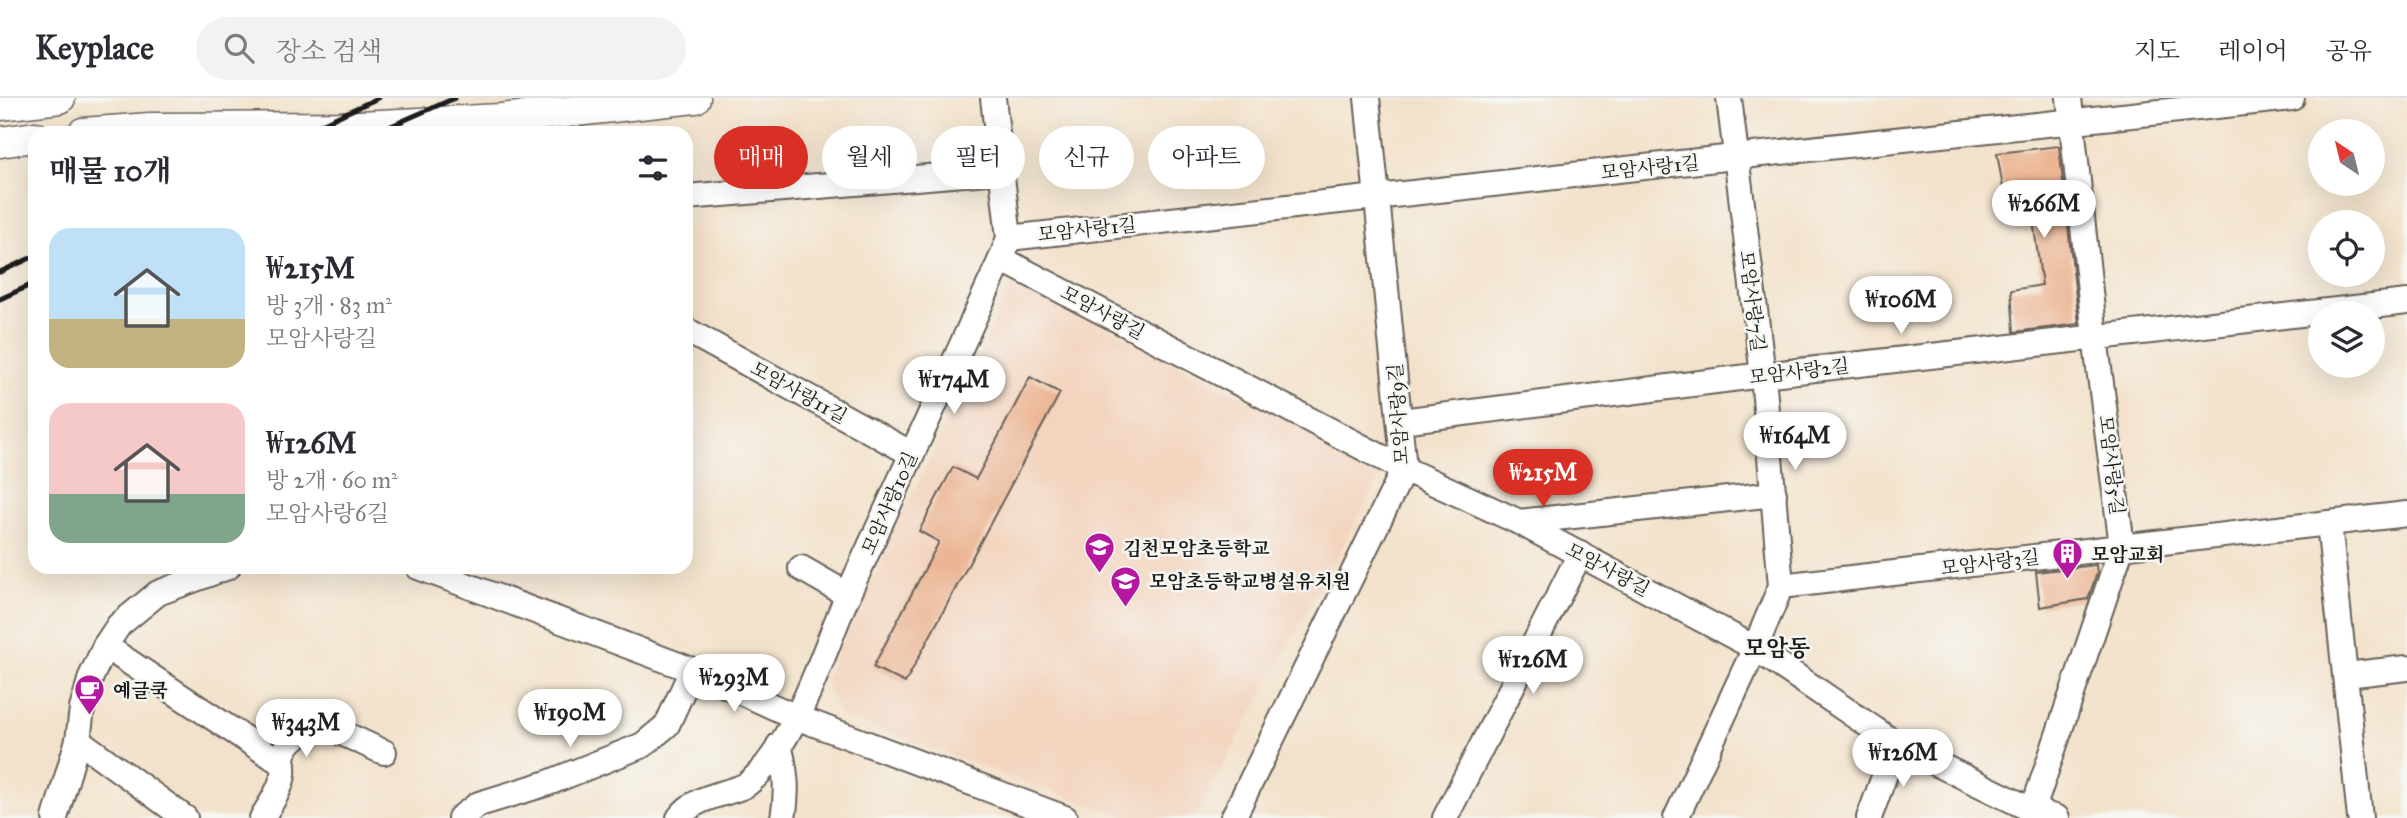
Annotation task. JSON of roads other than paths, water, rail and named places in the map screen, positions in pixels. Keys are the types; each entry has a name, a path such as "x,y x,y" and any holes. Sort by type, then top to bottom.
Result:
{"main road":[{"path":"0,105 60,98"},
{"path":"503,126 695,98"},
{"path":"0,142 28,138"}],"street":[{"path":"993,98 996,126"},
{"name":"모암사랑9길","path":"1233,818 1404,470 1367,98"},
{"name":"모암사랑7길","path":"1676,818 1781,586 1763,375 1734,157 1729,98"},
{"name":"모암사랑1길","path":"1005,248 1377,198 1734,157 2070,110 2292,98"},
{"name":"모암사랑5길","path":"2031,814 2122,547 2070,110"},
{"path":"693,196 931,176"},
{"path":"1001,189 1005,248"},
{"name":"모암사랑10길","path":"679,818 686,808 715,794 747,785 766,764 796,717 848,595 1005,248"},
{"name":"모암사랑길","path":"1005,248 1404,470 1519,522 1755,648 1896,744 2031,814 2057,818"},
{"name":"모암사랑2길","path":"1401,421 1763,375 2407,302"},
{"name":"모암사랑11길","path":"693,335 912,454"},
{"path":"1519,522 1774,494"},
{"name":"모암사랑3길","path":"1781,586 2407,514"},
{"path":"2329,523 2360,818"},
{"path":"1445,818 1580,554"},
{"path":"801,568 848,595"},
{"path":"55,818 78,740 82,709 105,646 119,625 158,593 209,574"},
{"path":"437,574 692,670 796,717 1066,818"},
{"path":"105,646 283,764"},
{"path":"2346,675 2407,668"},
{"path":"460,818 479,804 548,783 643,745 667,725 692,670"},
{"path":"262,818 281,781 282,759 291,740 313,728 323,727 384,752"},
{"path":"78,740 185,818"},
{"path":"1868,818 1896,744"},
{"path":"779,745 787,778 783,818"}],"railway":[{"path":"317,126 378,98"},
{"path":"391,126 455,98"},
{"path":"0,272 28,259"},
{"path":"0,299 28,286"}],"place":[{"name":"김천모암초등학교","path":"1100,575"},
{"name":"모암교회","path":"2068,581"},
{"name":"모암초등학교병설유치원","path":"1126,608"},
{"name":"예글쿡","path":"90,717"}],"district":[{"name":"모암동","path":"1777,648"}]}
